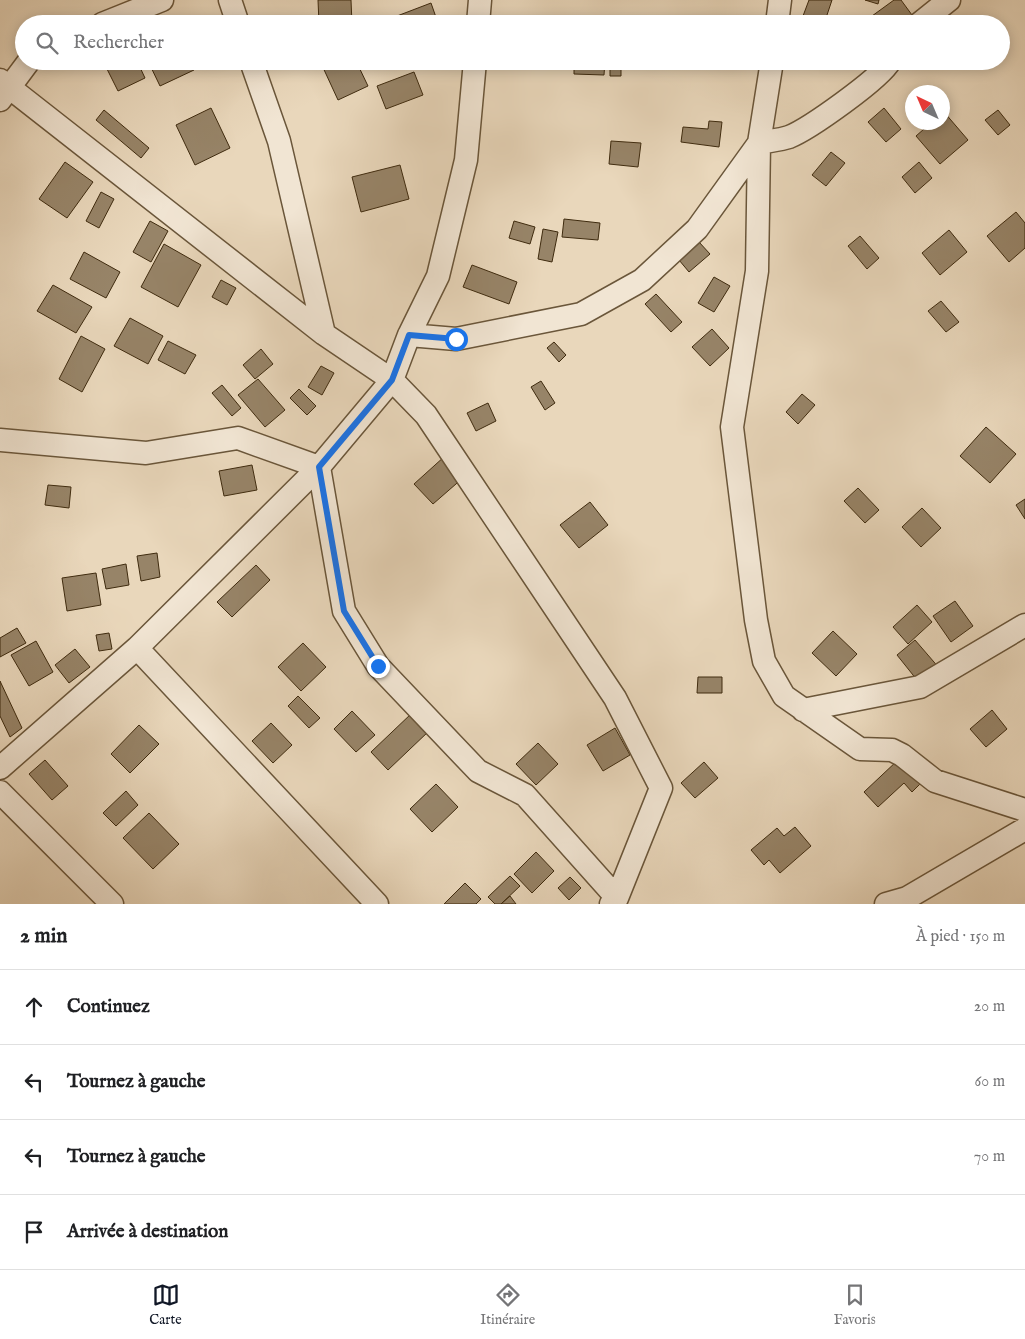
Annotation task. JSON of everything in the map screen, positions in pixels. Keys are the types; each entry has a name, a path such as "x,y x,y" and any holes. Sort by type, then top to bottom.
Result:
{"street":[{"path":"124,15 162,0"},
{"path":"230,0 235,15"},
{"path":"479,15 480,0"},
{"path":"778,15 780,0"},
{"path":"931,15 950,0"},
{"path":"20,70 3,88 324,334 392,380 426,415 615,698 661,788 614,901 525,795 478,771 378,666 344,611 319,467"},
{"path":"254,70 279,141 324,334"},
{"path":"0,768 137,648 319,467 392,380 409,335 438,276 466,160 474,70"},
{"path":"771,70 759,143 757,271 732,427 756,620 764,661 784,696 860,750 892,750 902,755 935,781 1025,810"},
{"path":"409,335 456,339 581,314 642,280 697,229 759,143 789,137 839,105 876,77 882,70"},
{"path":"0,440 146,453 238,438 319,467"},
{"path":"803,710 920,687 1025,625"},
{"path":"137,648 377,904"},
{"path":"0,792 112,904"},
{"path":"886,904 907,898 1025,829"}],"building":[{"path":"318,0 351,0 352,15 319,15"},
{"path":"809,0 832,0 827,15 803,15"},
{"path":"865,0 879,0 878,4"},
{"path":"894,0 901,0 912,15 873,15"},
{"path":"431,3 435,15 400,15"},
{"path":"108,70 141,70 145,78 118,91"},
{"path":"152,70 194,70 160,86"},
{"path":"324,70 360,70 368,86 338,100"},
{"path":"574,70 604,70 604,75 574,74"},
{"path":"610,70 621,70 621,76 610,76"},
{"path":"414,72 423,95 386,109 377,86"},
{"path":"211,108 230,148 195,165 176,125"},
{"path":"884,108 901,129 886,142 868,122"},
{"path":"104,110 149,148 141,158 96,120"},
{"path":"998,110 1010,125 998,135 985,120"},
{"path":"950,119 968,140 940,164 916,136 923,130 950,130"},
{"path":"709,121 722,122 719,147 681,142 683,127 708,129"},
{"path":"611,141 641,143 638,167 609,164"},
{"path":"831,152 845,163 826,186 812,175"},
{"path":"65,162 93,182 67,218 39,199"},
{"path":"919,162 932,178 915,193 902,177"},
{"path":"400,165 409,199 361,212 352,177"},
{"path":"101,192 114,199 99,228 86,221"},
{"path":"1016,212 1025,223 1025,248 1009,262 987,236"},
{"path":"564,219 600,223 598,240 562,237"},
{"path":"150,221 168,231 151,262 133,252"},
{"path":"514,221 535,227 530,244 509,238"},
{"path":"543,229 558,232 552,262 538,259"},
{"path":"949,230 967,252 940,275 922,253"},
{"path":"860,236 879,258 867,269 848,246"},
{"path":"699,242 710,254 689,272 679,260"},
{"path":"164,244 201,265 178,307 141,287"},
{"path":"84,252 120,272 106,298 70,279"},
{"path":"472,265 517,282 509,304 463,287"},
{"path":"714,277 730,286 714,312 698,303"},
{"path":"221,280 236,288 227,305 212,297"},
{"path":"53,285 92,307 76,333 37,311"},
{"path":"656,294 682,322 671,332 645,304"},
{"path":"941,301 959,322 946,332 928,311"},
{"path":"130,318 163,336 148,364 114,346"},
{"path":"712,329 729,348 710,366 692,347"},
{"path":"81,336 105,349 82,392 59,379"},
{"path":"168,341 196,355 185,374 158,360"},
{"path":"554,342 566,355 559,362 547,348"},
{"path":"261,349 273,364 255,379 243,365"},
{"path":"321,366 334,373 322,395 308,387"},
{"path":"258,379 285,410 265,427 238,395"},
{"path":"541,381 555,403 545,410 531,387"},
{"path":"222,385 241,408 232,416 212,393"},
{"path":"299,389 316,406 307,415 290,398"},
{"path":"802,394 815,405 798,424 786,412"},
{"path":"488,403 496,421 476,431 467,413"},
{"path":"986,427 1016,454 990,483 960,456"},
{"path":"445,456 464,477 433,504 414,484"},
{"path":"252,465 257,490 224,496 219,471"},
{"path":"48,485 71,487 69,508 45,505"},
{"path":"858,488 879,510 865,523 844,501"},
{"path":"1025,499 1025,519 1016,505"},
{"path":"590,502 608,525 579,548 560,525"},
{"path":"922,508 941,528 921,547 902,527"},
{"path":"157,553 160,577 141,581 137,556"},
{"path":"126,564 129,585 106,589 102,569"},
{"path":"256,565 270,580 232,617 217,602"},
{"path":"96,573 101,605 67,611 62,578"},
{"path":"955,601 973,626 951,642 933,616"},
{"path":"917,605 932,622 908,644 893,627"},
{"path":"17,628 26,643 0,657 0,638"},
{"path":"833,631 857,654 836,676 812,653"},
{"path":"109,633 112,649 99,651 96,635"},
{"path":"915,640 940,669 921,685 897,655"},
{"path":"36,641 53,672 29,686 11,655"},
{"path":"303,643 326,667 301,691 278,667"},
{"path":"75,649 90,667 69,683 55,665"},
{"path":"698,677 722,677 722,693 697,693"},
{"path":"0,681 22,728 10,737 0,716"},
{"path":"298,696 320,718 309,728 288,706"},
{"path":"992,710 1007,729 986,747 970,729"},
{"path":"352,711 375,735 356,752 334,729"},
{"path":"412,713 429,731 388,770 371,752"},
{"path":"271,723 292,745 273,763 252,741"},
{"path":"139,725 159,744 130,773 111,754"},
{"path":"615,728 630,755 603,771 587,745"},
{"path":"538,743 558,764 536,785 516,764"},
{"path":"45,760 68,786 52,800 29,774"},
{"path":"898,760 924,780 912,792 904,783 878,807 864,792"},
{"path":"704,762 718,778 695,798 681,783"},
{"path":"436,784 458,807 432,832 410,809"},
{"path":"126,791 138,805 116,826 103,813"},
{"path":"149,813 179,844 153,869 123,838"},
{"path":"795,827 811,846 780,873 769,860 764,865 751,850 777,828 784,836"},
{"path":"536,852 554,871 532,893 514,874"},
{"path":"510,876 520,886 501,904 495,904 488,897"},
{"path":"570,877 581,888 569,900 558,888"},
{"path":"465,883 481,899 476,904 444,904"},
{"path":"510,896 516,904 501,904"}],"route":[{"path":"378,666 344,611 319,467 392,380 409,335 456,339"}]}
